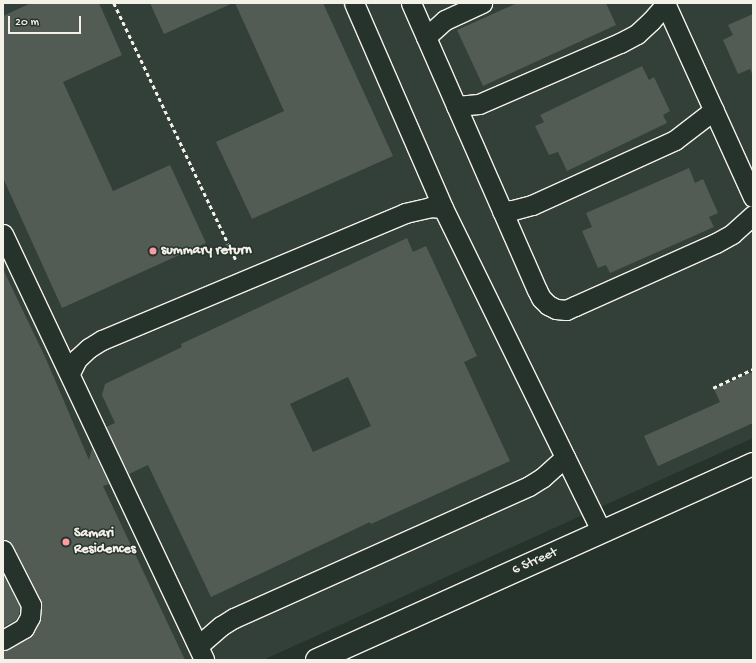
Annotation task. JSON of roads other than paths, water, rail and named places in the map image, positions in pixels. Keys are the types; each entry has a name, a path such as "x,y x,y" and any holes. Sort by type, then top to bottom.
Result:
{"street":[{"path":"354,3 443,208 602,532"},
{"path":"411,3 502,211 542,298 548,305 556,309 566,310 716,243 732,234 753,215"},
{"path":"426,37 445,20 482,3"},
{"path":"456,106 467,107 479,104 620,44 637,34 651,21 665,4 753,197"},
{"path":"502,211 518,210 532,205 675,140 688,132 714,110"},
{"path":"70,373 77,359 89,348 102,340 405,213 424,208 443,208"},
{"path":"3,234 201,653 221,626 234,618 529,486 542,478 565,457"},
{"name":"6 Street","path":"317,660 753,464"},
{"path":"3,550 31,605 30,617 24,628 3,640"}],"place":[{"name":"summary return","path":"153,251"},
{"name":"Samari Residences","path":"66,542"}]}
